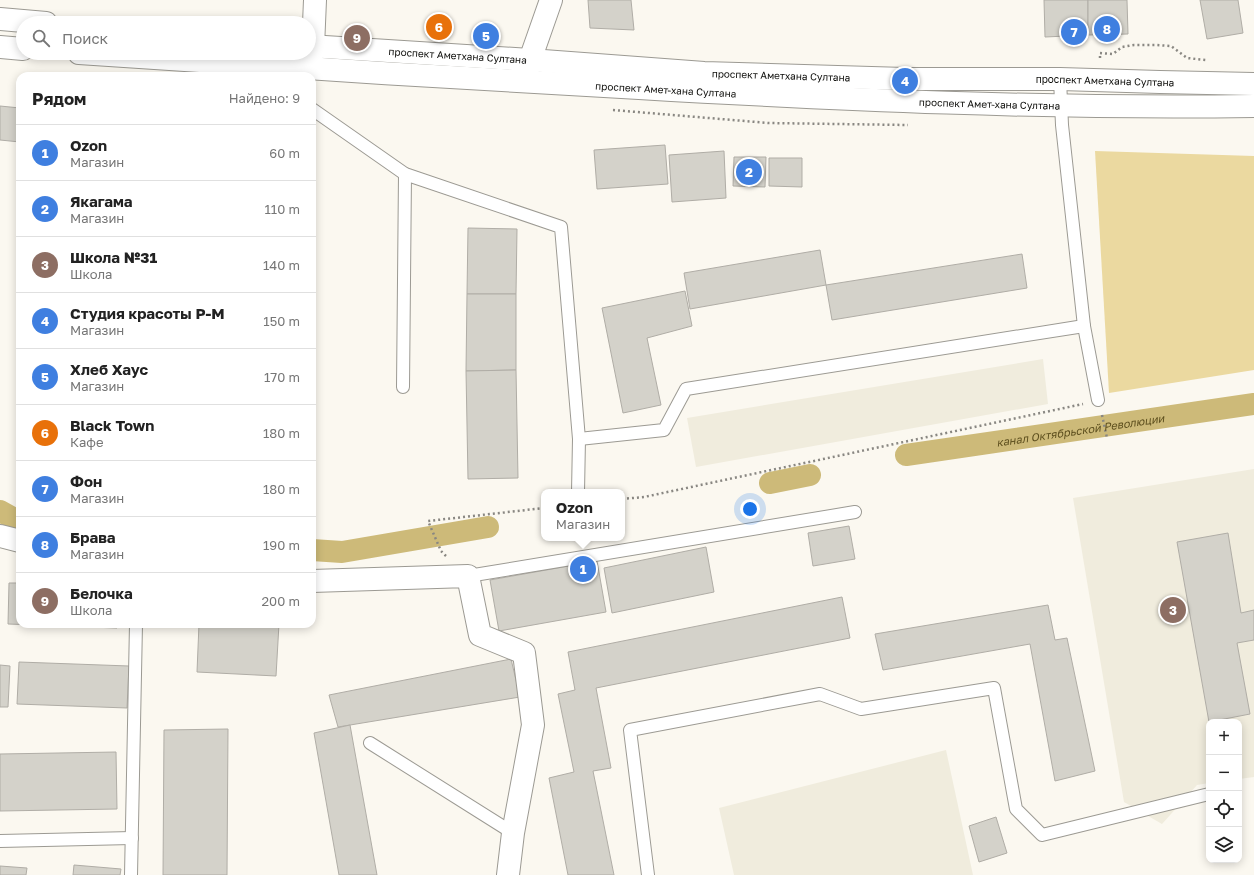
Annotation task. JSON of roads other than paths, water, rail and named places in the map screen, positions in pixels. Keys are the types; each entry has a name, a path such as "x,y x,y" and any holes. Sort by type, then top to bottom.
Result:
{"main road":[{"path":"314,16 315,0"},
{"path":"524,82 551,0"},
{"path":"0,19 16,20"},
{"name":"проспект Аметхана Султана","path":"316,46 704,73 905,79 1060,79 1254,84"},
{"path":"0,47 16,48"},
{"name":"проспект Амет-хана Султана","path":"160,60 298,72"},
{"path":"309,72 310,60"},
{"name":"проспект Амет-хана Султана","path":"316,73 905,101 1061,106 1254,106"},
{"path":"0,536 16,540"},
{"path":"316,581 468,576 480,635 524,653 533,725 513,833 508,875"}],"lane":[{"path":"1060,79 1061,106 1084,326 1098,400"},
{"path":"316,112 405,174 561,227 579,439 578,489"},
{"path":"403,387 405,174"},
{"path":"579,439 664,430 686,389 1084,326"},
{"path":"468,576 855,512"},
{"path":"131,875 136,628"},
{"path":"648,875 630,730 820,694 861,709 994,688 1016,809 1042,836 1206,795"},
{"path":"370,744 513,833"},
{"path":"0,841 132,838"}],"waterway":[{"name":"канал Октябрьской Революции","path":"906,455 1254,404"},
{"name":"канал Октябрьской Революции","path":"770,483 810,475"},
{"name":"канал Октябрьской Революции","path":"0,511 16,520"},
{"name":"канал Октябрьской Революции","path":"316,550 342,552 488,527"}],"place":[{"name":"Black Town","path":"439,27"},
{"name":"Брава","path":"1107,29"},
{"name":"Фон","path":"1074,32"},
{"name":"Хлеб Хаус","path":"486,36"},
{"name":"Белочка","path":"357,38"},
{"name":"Студия красоты Р-М","path":"905,81"},
{"name":"Якагама","path":"749,172"},
{"name":"Ozon","path":"583,569"},
{"name":"Школа №31","path":"1173,610"}]}
